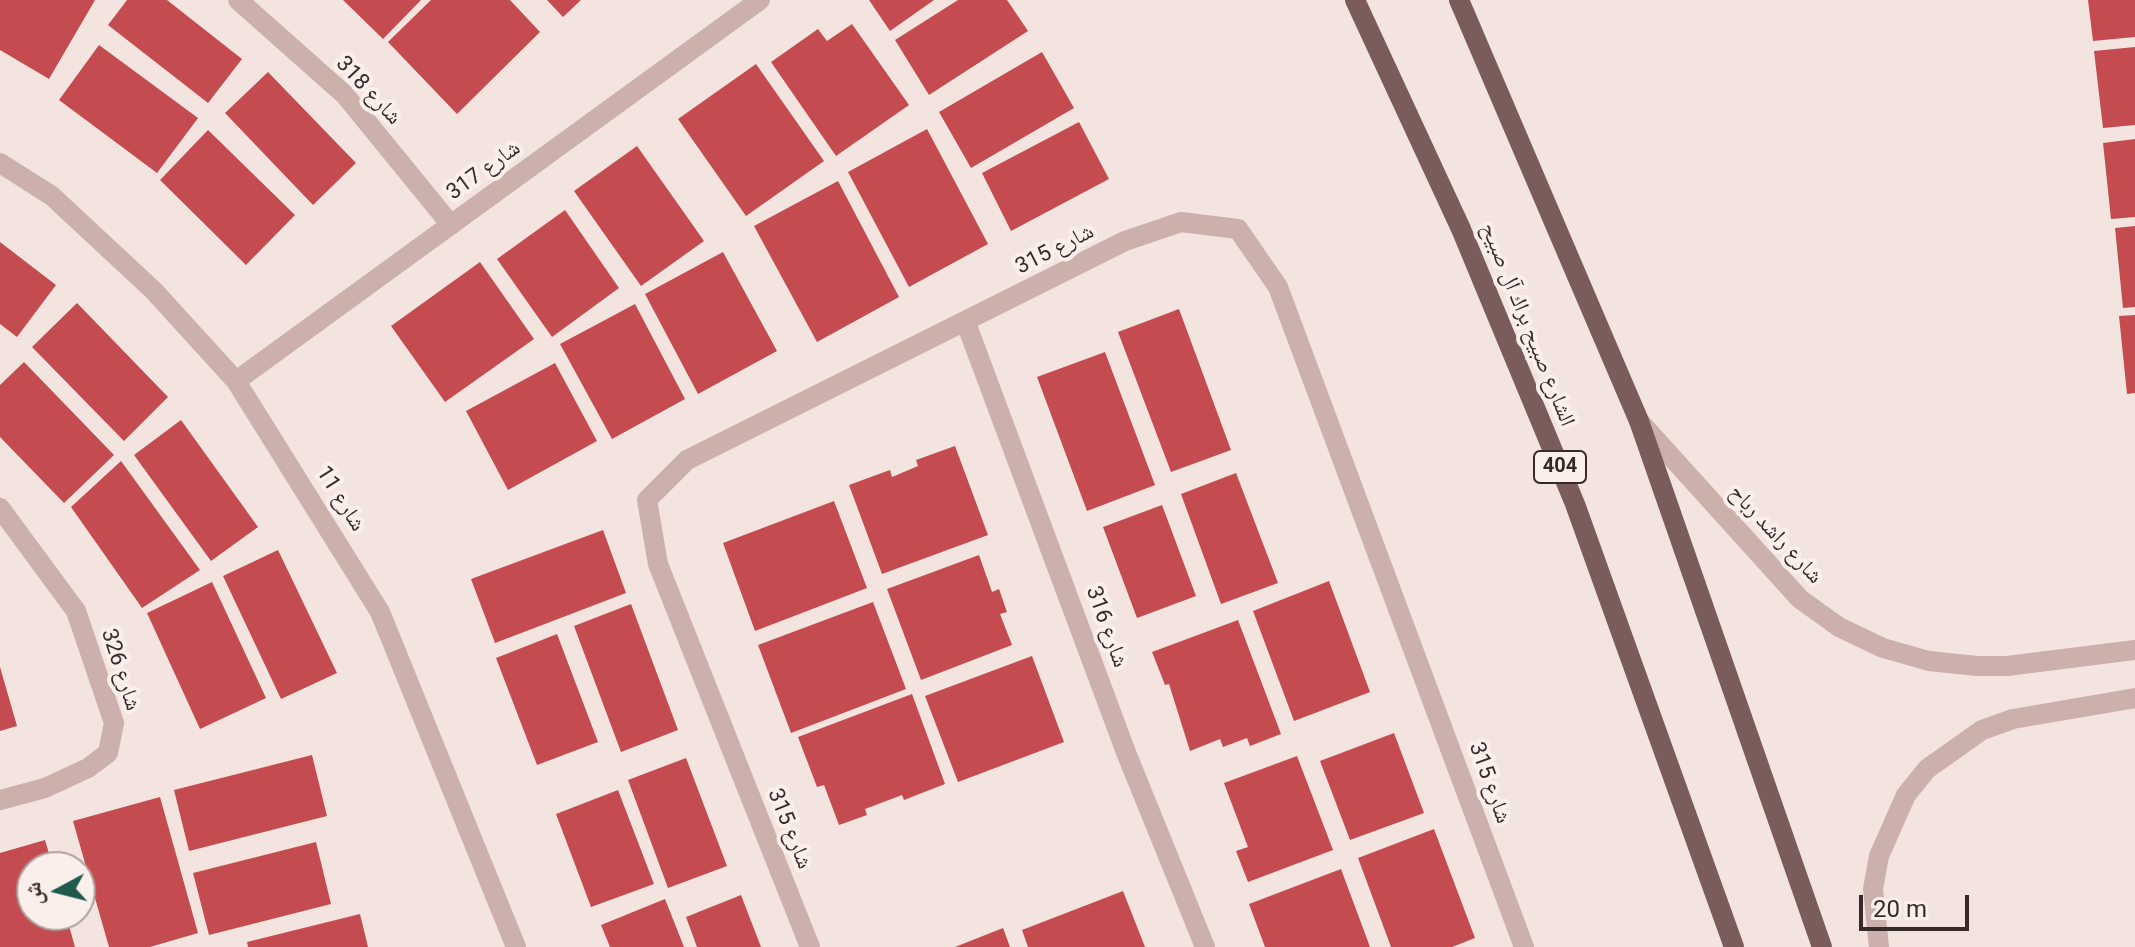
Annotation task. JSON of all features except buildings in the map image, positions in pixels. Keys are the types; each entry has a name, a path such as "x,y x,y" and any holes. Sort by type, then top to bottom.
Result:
{"main road":[{"name":"الشارع صبيح براك آل صبيح","path":"1355,0 1461,229 1575,504 1734,947"},
{"path":"1459,0 1639,421 1822,947"}],"street":[{"name":"شارع 318","path":"238,0 345,95 451,225"},
{"name":"شارع 317","path":"236,381 760,0"},
{"name":"شارع 11","path":"0,163 52,196 154,291 236,381 380,612 516,947"},
{"name":"شارع 315","path":"810,947 658,564 647,500 687,460 1125,241 1181,222 1238,229 1278,287 1524,947"},
{"name":"شارع 316","path":"966,323 1127,755 1205,947"},
{"name":"شارع راشد رباح","path":"1639,421 1800,599 1839,627 1883,648 1929,661 1977,666 2007,666 2135,650"},
{"name":"شارع 326","path":"0,508 76,611 114,723 108,753 88,768 45,788 0,800"},
{"path":"1879,947 1873,889 1879,856 1906,795 1927,769 1982,730 2013,719 2135,698"}]}
